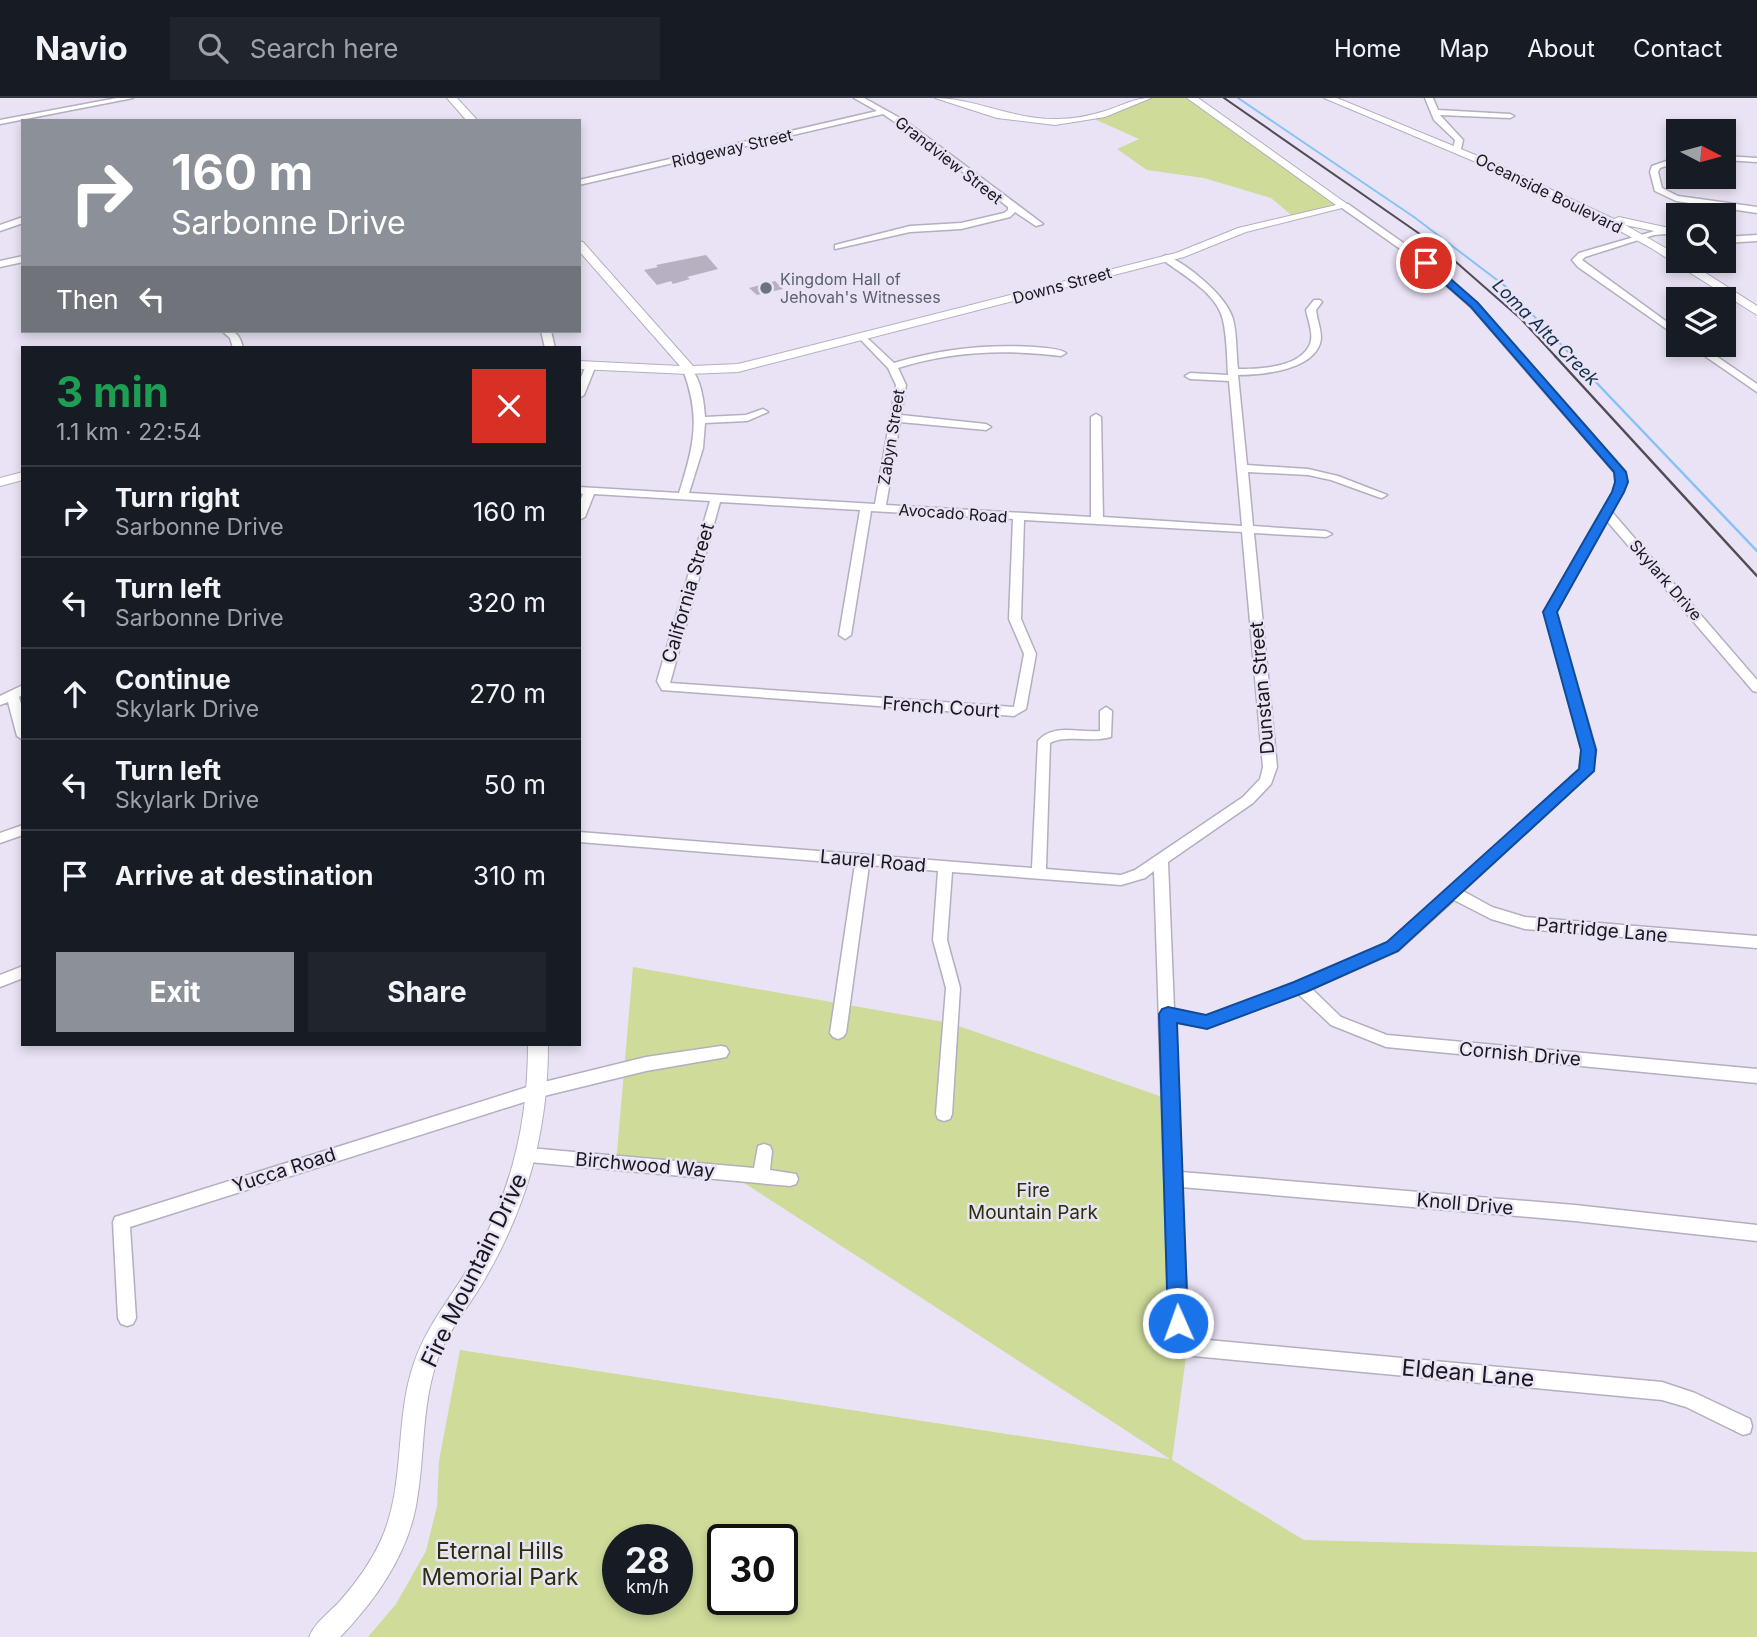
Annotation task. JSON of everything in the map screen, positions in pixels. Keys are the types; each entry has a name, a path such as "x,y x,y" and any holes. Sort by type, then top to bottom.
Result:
{"main road":[{"path":"452,98 471,119"},
{"path":"940,98 1009,119 1046,123 1092,118 1146,98"},
{"path":"1192,98 1345,206"},
{"name":"Oceanside Boulevard","path":"1329,98 1457,149 1594,213 1641,238 1757,311"},
{"name":"Downs Street","path":"585,365 688,370 738,368 864,338 1166,258 1242,230 1345,206"},
{"path":"1594,213 1666,231"},
{"name":"California Street","path":"581,246 685,363 688,370"},
{"path":"0,482 21,476"},
{"name":"Fire Mountain Drive","path":"322,1637 346,1615 381,1567 403,1514 417,1396 425,1363 444,1320 476,1275 517,1191 529,1155 540,1090 538,1046"}],"street":[{"path":"0,122 129,98"},
{"name":"Grandview Street","path":"858,98 885,111 1012,207 1039,224"},
{"path":"1429,98 1434,112 1459,140 1457,149"},
{"name":"Ridgeway Street","path":"581,183 885,111"},
{"path":"1434,112 1510,116"},
{"path":"1736,159 1757,160"},
{"path":"1666,163 1656,166 1654,173 1658,189 1676,198 1757,210"},
{"path":"1168,1014 1207,1022 1300,987 1392,947 1586,771 1589,750 1550,612 1621,482 1616,464 1474,305 1426,263 1345,206"},
{"path":"838,247 910,229 961,226 1007,215 1012,211 1012,207"},
{"path":"0,228 21,221"},
{"path":"1666,231 1582,255 1577,260 1580,265 1666,326"},
{"path":"1736,239 1757,238"},
{"name":"Dunstan Street","path":"1161,859 1248,800 1266,780 1270,767 1228,320 1223,305 1166,258"},
{"path":"0,264 21,259"},
{"path":"1190,376 1233,375 1286,365 1310,352 1316,340 1311,310 1317,302"},
{"name":"Zabyn Street","path":"864,338 892,367 901,385 880,509"},
{"path":"892,367 944,354 1037,350 1060,353"},
{"path":"1711,357 1757,389"},
{"name":"Downs Street","path":"581,385 585,365"},
{"name":"California Street","path":"683,496 700,444 702,420 701,407 688,370"},
{"path":"702,420 747,418 763,412"},
{"path":"1096,417 1097,522"},
{"path":"895,418 986,426"},
{"path":"1241,468 1308,472 1382,495"},
{"path":"581,508 585,490"},
{"name":"Avocado Road","path":"585,490 1248,532 1326,534"},
{"name":"California Street","path":"666,687 663,681 716,498"},
{"name":"Zabyn Street","path":"845,635 866,508"},
{"name":"Skylark Drive","path":"1606,512 1757,688"},
{"name":"French Court","path":"666,687 1014,712 1020,709 1030,654 1015,619 1019,517"},
{"path":"11,695 21,730"},
{"path":"1039,874 1044,741 1058,735 1099,737 1106,734 1106,711"},
{"path":"0,838 21,831"},
{"name":"Laurel Road","path":"581,838 1121,880 1140,874 1161,859"},
{"path":"1161,859 1173,1179"},
{"path":"838,1033 863,860"},
{"path":"944,1114 953,988 940,940 945,866"},
{"name":"Partridge Lane","path":"1453,892 1507,920 1525,923 1757,942"},
{"path":"0,981 21,973"},
{"name":"Cornish Drive","path":"1300,987 1336,1021 1386,1041 1757,1076"},
{"path":"540,1090 646,1064 721,1052"},
{"name":"Yucca Road","path":"128,1318 121,1222 540,1090"},
{"path":"761,1176 764,1151"},
{"name":"Birchwood Way","path":"529,1155 790,1179"},
{"name":"Knoll Drive","path":"1173,1179 1575,1213 1757,1233"},
{"name":"Eldean Lane","path":"1173,1179 1178,1323 1181,1335 1193,1347 1662,1391 1689,1399 1743,1426"}],"green space":[{"path":"1145,98 1193,98 1346,206 1295,218 1271,198 1204,178 1147,170 1117,149 1139,139 1092,118"},
{"path":"633,967 950,1023 1171,1100 1188,1342 1172,1460 1304,1540 1757,1552 1757,1637 368,1637 396,1604 426,1551 437,1506 439,1461 460,1350 1170,1459 732,1175 616,1164"}],"building":[{"path":"706,255 718,269 687,277 690,279 673,284 671,281 657,285 644,270 658,267 656,265"},
{"name":"Kingdom Hall of Jehovah's Witnesses","path":"775,281 783,289 757,295 749,288"}],"waterway":[{"name":"Loma Alta Creek","path":"1238,98 1414,217 1505,286 1573,357"},
{"name":"Loma Alta Creek","path":"1571,356 1757,551"}],"railway":[{"path":"1224,98 1440,248 1521,319 1556,357"},
{"path":"1555,356 1757,576"}],"place":[{"name":"Kingdom Hall of Jehovah's Witnesses","path":"766,288"}],"route":[{"path":"1178,1323 1168,1014 1207,1022 1300,987 1392,947 1586,771 1589,750 1550,612 1618,492 1620,472 1616,464 1474,305 1426,263"}],"park label":[{"name":"Fire Mountain Park","path":"1033,1201"},
{"name":"Eternal Hills Memorial Park","path":"500,1564"}]}
